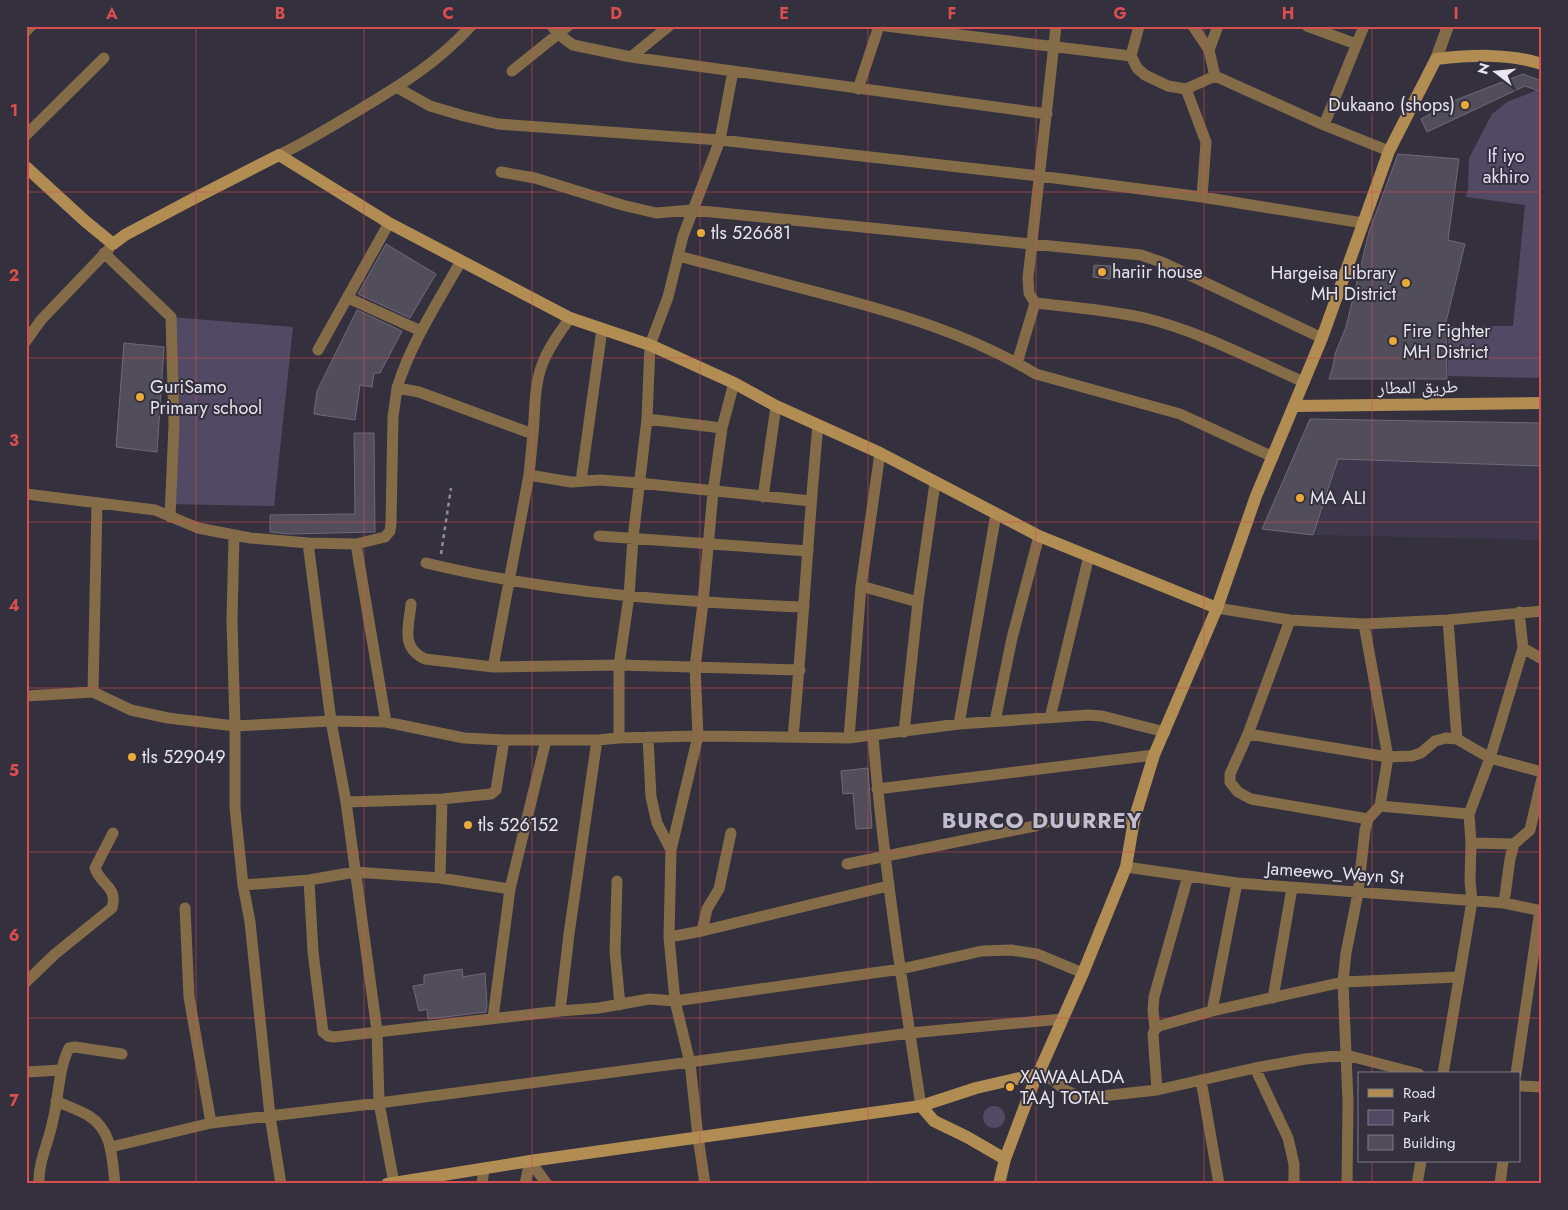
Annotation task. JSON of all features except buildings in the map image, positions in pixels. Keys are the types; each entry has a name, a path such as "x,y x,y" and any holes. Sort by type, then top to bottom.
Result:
{"main road":[{"path":"999,1184 1005,1159 1038,1072 1083,973 1126,867 1134,820 1154,755 1217,608 1256,496 1322,338 1389,151 1436,59 1487,55 1528,59 1542,64"},
{"path":"26,167 85,221 109,248 125,235 279,155 389,223 570,318 650,345 734,383 776,406 880,453 1039,536 1217,608"},
{"name":"طريق المطار","path":"1294,406 1542,402"},
{"path":"390,1183 415,1182 530,1161 921,1106 976,1088 1038,1072"},
{"path":"921,1106 934,1120 1005,1159"}],"street":[{"path":"26,31 31,26"},
{"path":"279,155 307,141 398,88 434,62 467,31 454,26"},
{"path":"512,71 555,30 568,26"},
{"path":"631,58 669,26"},
{"path":"858,88 880,26"},
{"path":"886,26 1131,56"},
{"path":"1017,363 1035,304 1028,293 1028,278 1056,26"},
{"path":"1139,26 1131,56 1145,75 1168,86 1186,89 1215,76 1324,125 1389,151"},
{"path":"1192,26 1209,50 1215,76"},
{"path":"1209,50 1218,26"},
{"path":"1306,26 1356,44"},
{"path":"1324,125 1364,26"},
{"path":"1436,59 1448,26"},
{"path":"555,30 573,45 631,58 1047,114"},
{"path":"26,135 104,58"},
{"path":"619,738 619,665 629,596 633,538 646,419 650,345 668,298 682,236 720,140 733,72"},
{"path":"398,88 430,106 498,124 720,140 1039,176 1202,197 1364,223"},
{"path":"1186,89 1206,142 1202,197"},
{"path":"501,172 535,178 622,205 656,213 692,210 1142,255 1322,338"},
{"path":"318,350 389,223"},
{"path":"26,341 41,320 109,248 171,316 174,425 170,517"},
{"path":"678,256 900,314 972,340 1036,374 1180,414 1273,457"},
{"path":"26,494 155,510 198,528 234,535 308,543 356,544 385,538 390,531 393,417 396,388 421,331 462,260"},
{"path":"348,298 421,331"},
{"path":"1035,304 1113,311 1147,319 1200,337 1304,382"},
{"path":"493,666 529,475 537,382 542,364 550,348 570,318"},
{"path":"581,481 602,330"},
{"path":"705,1184 690,1062 675,1001 669,937 671,850 698,736 695,667 713,492 722,428 734,383"},
{"path":"396,388 419,392 533,434"},
{"path":"763,497 776,406"},
{"path":"646,419 722,428"},
{"path":"794,737 818,425"},
{"path":"849,738 861,586 880,453"},
{"path":"529,475 571,482 600,480 639,483 811,501"},
{"path":"904,732 918,602 936,483"},
{"path":"93,692 97,503"},
{"path":"959,724 996,514"},
{"path":"234,535 232,620 235,808 243,885 250,922 270,1116 281,1184"},
{"path":"599,536 808,551"},
{"path":"995,720 1012,638 1039,536"},
{"path":"308,543 331,721 346,802 377,1031 379,1103 390,1183"},
{"path":"356,544 386,722"},
{"path":"1050,718 1089,556"},
{"path":"426,563 509,580 629,596 703,603 804,607"},
{"path":"861,586 918,602"},
{"path":"411,604 407,639 410,648 416,655 425,659 493,666 619,665 800,670"},
{"path":"1217,608 1290,620 1364,624 1448,620 1542,611"},
{"path":"1443,1072 1472,901 1468,814 1490,758 1523,648 1519,612"},
{"path":"1290,620 1248,734 1230,774 1230,782 1238,792 1251,799 1368,819"},
{"path":"1448,620 1457,739"},
{"path":"1348,1184 1348,1102 1343,982 1346,953 1358,893 1365,830 1368,819 1380,806 1388,758 1364,624"},
{"path":"1523,648 1542,659"},
{"path":"26,696 93,692 131,710 168,718 235,726 331,721 386,722 464,738 504,740 597,740 698,736 849,738 995,720 1102,716 1165,732"},
{"path":"1248,734 1388,758 1412,756 1421,753 1435,741 1446,738 1457,739 1490,758 1542,772"},
{"path":"873,736 888,886 921,1106"},
{"path":"648,737 651,797 657,822 671,850"},
{"path":"346,802 442,799 494,793 504,740"},
{"path":"493,1018 510,889 546,740"},
{"path":"560,1011 571,916 597,740"},
{"path":"877,788 1154,755"},
{"path":"1504,903 1514,844 1530,830 1542,778"},
{"path":"440,878 442,799"},
{"path":"1380,806 1468,814"},
{"path":"847,864 1035,826 1053,820 1134,820"},
{"path":"1530,830 1542,830"},
{"path":"26,982 55,954 112,908 114,898 112,890 98,875 96,868 113,833"},
{"path":"702,930 707,910 719,889 731,833"},
{"path":"1470,843 1514,844"},
{"name":"Jameewo_Wayn St","path":"1126,867 1237,883 1504,903 1541,910"},
{"path":"243,885 309,880 355,872 440,878 510,889"},
{"path":"1157,1090 1153,1034 1155,1029 1154,997 1188,876"},
{"path":"309,880 313,952 323,1032 328,1036 334,1037 620,1005 649,999 675,1001 901,969 982,951 1011,950 1037,954 1083,973"},
{"path":"617,881 615,952 620,1005"},
{"path":"1212,1011 1237,883"},
{"path":"669,937 888,886"},
{"path":"1273,998 1292,888"},
{"path":"185,908 189,998 211,1122"},
{"path":"1516,1072 1541,910"},
{"path":"1155,1029 1159,1026 1212,1011 1343,982 1458,977"},
{"path":"111,1147 211,1122 379,1103 910,1033 1062,1019"},
{"path":"39,1184 43,1152 53,1121 63,1060 68,1048 75,1047 122,1054"},
{"path":"1038,1072 1065,1090 1078,1096 1093,1097 1157,1090 1255,1068 1305,1059 1346,1055 1411,1072"},
{"path":"1255,1068 1288,1138 1294,1164 1294,1184"},
{"path":"26,1072 62,1070"},
{"path":"1201,1080 1219,1184"},
{"path":"1520,1086 1542,1087"},
{"path":"56,1101 89,1116 105,1131 111,1147 115,1184"},
{"path":"525,1184 530,1161"},
{"path":"530,1161 547,1184"},
{"path":"1417,1184 1421,1162"},
{"path":"1500,1184 1503,1162"},
{"path":"482,1184 484,1168"}],"path":[{"path":"439,566 451,488"}],"shaded area":[{"path":"1338,459 1542,466 1542,540 1313,535"}],"green space":[{"name":"If iyo akhiro","path":"1537,90 1542,92 1542,378 1448,376 1448,326 1513,326 1525,205 1466,197 1469,158 1492,114 1507,102"},
{"path":"171,317 293,327 274,506 165,504 174,425"},
{"path":"994,1106 1002,1109 1005,1117 1002,1125 994,1128 986,1125 983,1117 986,1109"}],"place":[{"name":"Dukaano (shops)","path":"1465,105"},
{"name":"tls 526681","path":"701,233"},
{"name":"hariir house","path":"1102,272"},
{"name":"Hargeisa Library MH District","path":"1406,283"},
{"name":"Fire Fighter MH District","path":"1393,341"},
{"name":"GuriSamo Primary school","path":"140,397"},
{"name":"MA ALI","path":"1300,498"},
{"name":"tls 529049","path":"132,757"},
{"name":"tls 526152","path":"468,825"},
{"name":"XAWAALADA TAAJ TOTAL","path":"1010,1087"}],"district":[{"name":"BURCO DUURREY","path":"1042,820"}]}
